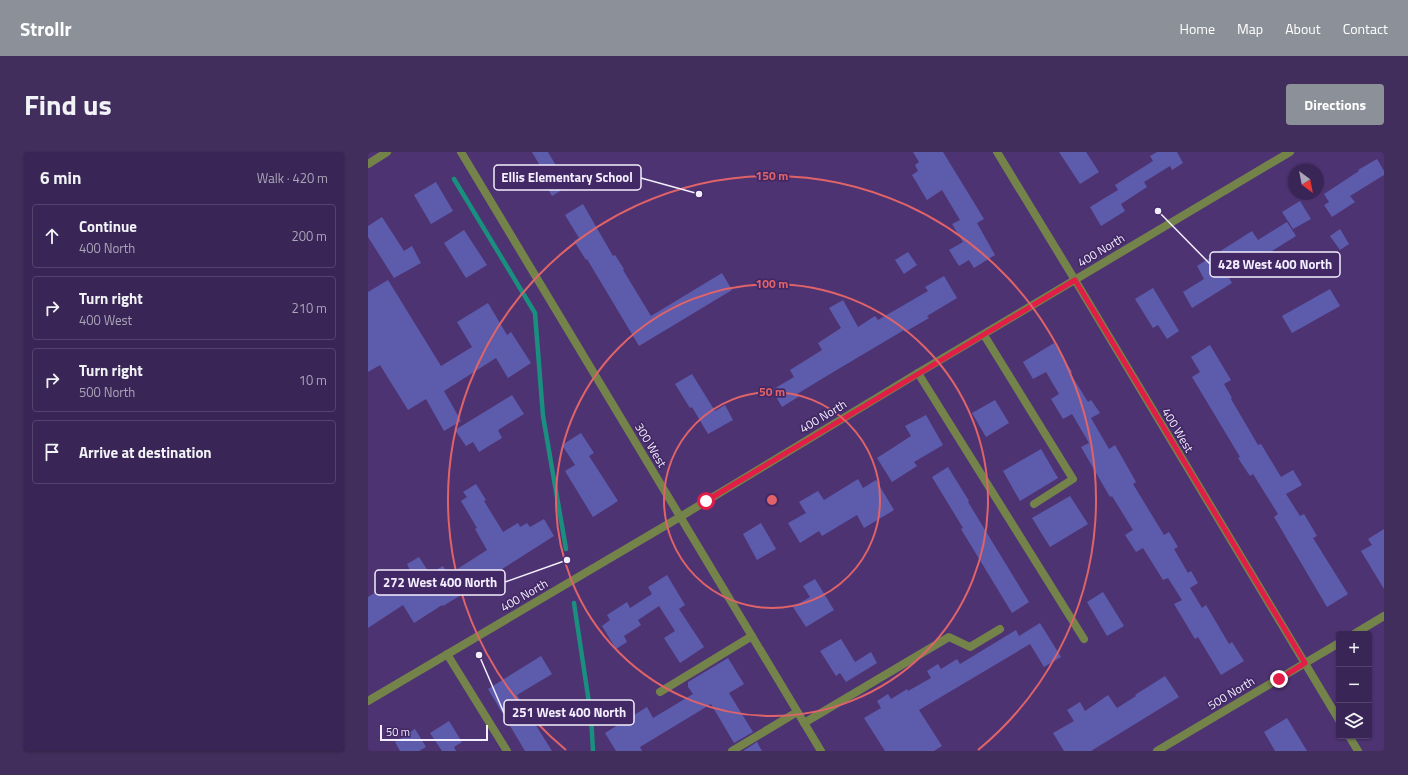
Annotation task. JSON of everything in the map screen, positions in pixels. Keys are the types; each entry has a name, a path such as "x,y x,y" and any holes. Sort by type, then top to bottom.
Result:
{"street":[{"path":"368,164 387,152"},
{"name":"300 West","path":"461,152 821,751"},
{"name":"400 West","path":"997,152 1336,715"},
{"name":"400 North","path":"368,701 680,517 918,373 1290,152"},
{"path":"984,335 1073,479 1034,504"},
{"path":"918,373 1084,639"},
{"path":"1359,631 1384,616"},
{"path":"804,723 949,637 970,647 1000,629"},
{"path":"660,692 752,636"},
{"name":"500 North","path":"1157,751 1336,645"},
{"path":"446,654 507,751"},
{"path":"732,751 797,712"},
{"path":"1351,739 1358,751"}],"building":[{"path":"532,152 548,152 568,186 552,196 539,174 543,171"},
{"path":"913,152 943,152 984,219 977,223 995,255 974,268 969,260 959,266 949,250 963,242 952,224 960,220 942,190 927,200 912,175 918,171 915,165 919,162"},
{"path":"1059,152 1086,152 1099,172 1080,184"},
{"path":"1157,152 1177,152 1183,163 1172,170 1170,166 1144,182 1147,187 1121,204 1125,211 1101,226 1090,207 1118,190 1115,185 1153,161 1150,156"},
{"path":"1377,159 1384,171 1384,175 1350,196 1355,202 1332,217 1324,205 1329,202 1324,194 1359,171 1358,170"},
{"path":"436,182 453,211 431,224 414,195"},
{"path":"1300,201 1311,219 1293,229 1282,212"},
{"path":"583,204 613,256 615,255 624,269 623,270 651,316 722,273 732,290 639,346 587,259 586,260 574,241 579,238 565,215"},
{"path":"382,217 404,251 412,246 421,263 394,278 368,237 368,226"},
{"path":"1287,222 1296,236 1229,278 1232,283 1192,308 1183,292 1204,279 1197,266 1252,231 1258,240"},
{"path":"1340,229 1349,244 1340,250 1330,236"},
{"path":"464,230 487,265 466,278 444,243"},
{"path":"908,252 917,265 904,274 895,260"},
{"path":"944,276 957,298 927,316 929,318 905,332 904,330 797,394 798,397 782,407 772,390 794,377 790,370 822,350 818,343 841,328 829,308 843,300 858,327 875,316 878,320 928,291 925,287"},
{"path":"388,280 441,366 472,347 457,322 488,303 507,335 511,332 531,363 508,378 496,358 444,391 461,421 444,431 426,399 408,410 380,365 368,372 368,292"},
{"path":"1153,288 1179,331 1167,339 1158,325 1153,328 1135,299"},
{"path":"1330,289 1340,306 1292,333 1282,316"},
{"path":"1054,343 1088,402 1091,400 1100,413 1091,418 1109,449 1115,445 1136,482 1133,484 1164,535 1169,532 1178,547 1174,549 1188,573 1191,571 1198,583 1190,588 1202,608 1206,605 1229,644 1232,642 1244,661 1221,675 1198,637 1195,639 1174,604 1182,600 1168,578 1163,580 1143,548 1136,552 1125,535 1133,530 1112,496 1110,497 1081,447 1089,443 1072,414 1063,419 1051,399 1059,394 1046,372 1033,379 1023,362"},
{"path":"1210,345 1231,380 1224,384 1232,398 1231,399 1258,445 1261,444 1281,477 1293,470 1302,485 1286,494 1300,516 1304,514 1317,536 1313,538 1348,594 1327,607 1274,517 1278,514 1253,474 1250,476 1238,458 1240,457 1192,377 1200,372 1191,357"},
{"path":"692,374 715,411 725,405 733,420 708,434 692,407 690,408 675,384"},
{"path":"512,395 524,414 498,430 502,438 479,452 473,442 466,446 455,430"},
{"path":"995,400 1009,423 986,437 972,413"},
{"path":"926,415 943,445 914,462 917,466 892,482 877,458 911,436 905,426"},
{"path":"581,433 594,453 589,456 618,501 593,517 565,471 575,465 562,445"},
{"path":"1041,449 1058,478 1020,501 1003,471"},
{"path":"948,467 1029,602 1012,613 961,529 963,528 932,477"},
{"path":"858,479 863,488 876,480 894,510 864,528 857,515 822,536 819,531 800,543 788,523 806,513 799,502 818,491 824,500"},
{"path":"476,484 486,500 484,501 503,532 518,523 520,527 527,523 530,527 544,519 554,536 414,623 403,605 368,628 368,597 410,570 407,564 419,557 430,574 443,566 448,575 487,550 475,529 477,528 461,501 467,497 463,492"},
{"path":"1070,496 1088,524 1050,547 1032,518"},
{"path":"761,523 776,549 757,560 743,534"},
{"path":"1384,529 1384,589 1361,551 1372,545 1368,539"},
{"path":"667,575 685,605 679,609 704,647 680,663 664,638 675,631 659,606 638,620 641,625 624,636 627,642 616,649 602,626 610,620 607,615 627,602 630,608 652,594 648,587"},
{"path":"815,579 834,610 806,627 793,607 810,597 803,586"},
{"path":"1103,592 1124,626 1107,636 1087,602"},
{"path":"1040,623 1061,657 1044,667 1030,644 919,710 942,746 934,751 885,751 864,718 881,708 877,701 888,694 891,699 907,689 908,691 931,678 927,671 938,664 941,669 957,659 960,664 1016,630 1019,636"},
{"path":"841,639 855,662 871,652 877,663 846,682 840,673 836,676 820,651"},
{"path":"541,656 552,674 517,695 552,751 525,751 488,689"},
{"path":"728,658 744,684 729,693 753,732 734,743 711,704 640,747 642,751 616,751 605,733 647,707 653,718 693,694 688,687 688,682"},
{"path":"1165,676 1179,697 1091,751 1064,751 1053,733 1074,721 1067,710 1080,702 1085,711 1108,695 1117,708"},
{"path":"1287,718 1307,751 1275,751 1264,732"},
{"path":"449,721 462,742 454,747 456,751 442,751 430,733"},
{"path":"415,729 426,747 419,751 400,751 395,742"},
{"path":"757,742 762,751 743,751"}],"waterway":[{"path":"454,179 535,313 543,416 566,549"},
{"path":"574,603 591,716 593,751"}],"place":[{"name":"Ellis Elementary School","path":"699,194"},
{"name":"428 West 400 North","path":"1158,211"},
{"name":"272 West 400 North","path":"567,560"},
{"name":"251 West 400 North","path":"479,655"}],"route":[{"path":"706,501 1075,280 1305,663 1279,679"}]}
